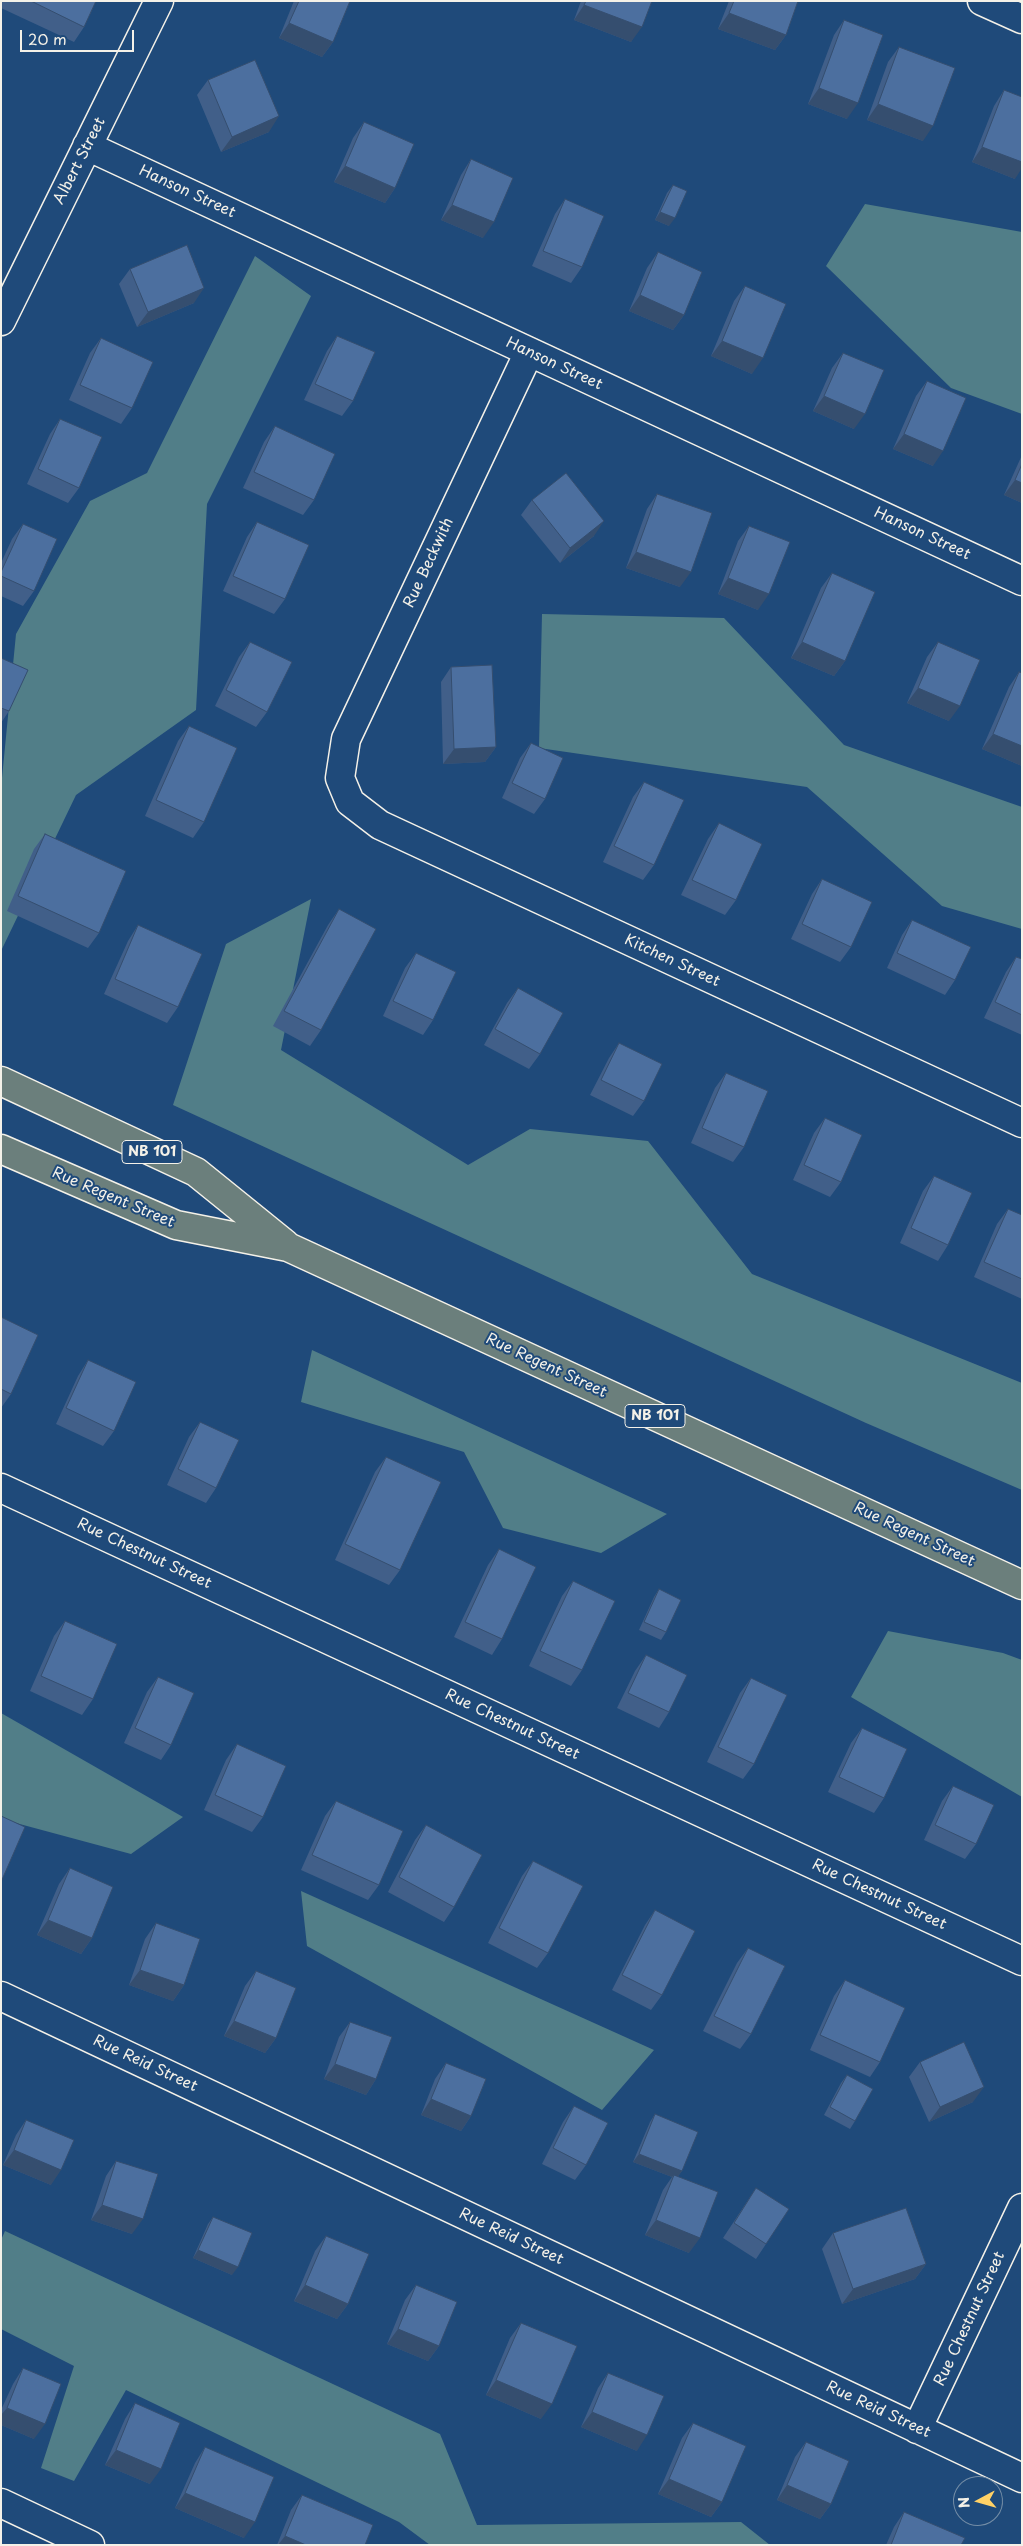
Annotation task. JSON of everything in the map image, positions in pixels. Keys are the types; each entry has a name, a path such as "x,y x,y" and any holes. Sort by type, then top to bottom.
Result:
{"main road":[{"name":"Rue Regent Street","path":"1,1081 196,1172 288,1247"},
{"name":"Rue Regent Street","path":"1,1149 176,1225 288,1247 1022,1585"}],"street":[{"name":"Albert Street","path":"1,322 159,1"},
{"path":"982,1 1022,18"},
{"name":"Hanson Street","path":"87,146 1022,581"},
{"name":"Rue Beckwith","path":"340,778 346,739 529,352"},
{"name":"Kitchen Street","path":"340,778 350,802 380,825 1022,1123"},
{"name":"Rue Chestnut Street","path":"1,1488 1022,1961"},
{"name":"Rue Reid Street","path":"1,1996 1022,2478"},
{"name":"Rue Chestnut Street","path":"917,2429 1022,2208"},
{"path":"1,2503 90,2545"}],"green space":[{"path":"865,204 1022,232 1022,414 951,388 826,266"},
{"path":"255,256 311,296 207,504 196,710 76,795 1,951 1,788 16,634 90,501 147,473"},
{"path":"542,614 724,618 844,745 1022,807 1022,929 942,906 807,787 539,748"},
{"path":"311,899 281,1050 468,1165 530,1129 648,1141 752,1274 1022,1383 1022,1490 866,1423 173,1105 226,944"},
{"path":"312,1350 667,1514 601,1553 503,1528 464,1452 301,1402"},
{"path":"888,1631 1003,1653 1022,1660 1022,1797 851,1697"},
{"path":"1,1713 183,1817 131,1854 1,1819"},
{"path":"301,1891 654,2050 602,2110 307,1946"},
{"path":"5,2231 440,2434 477,2525 741,2522 770,2545 430,2545 399,2522 126,2390 74,2481 41,2468 74,2366 1,2329 1,2240"}],"building":[{"path":"31,1 96,1 84,27"},
{"path":"299,1 350,1 333,42 289,23"},
{"path":"586,1 652,1 642,27 584,5"},
{"path":"734,1 798,1 786,35 729,13"},
{"path":"844,20 883,35 858,103 819,88"},
{"path":"899,47 955,68 933,126 878,104"},
{"path":"255,60 279,116 232,137 208,80"},
{"path":"1004,90 1022,97 1022,162 982,147"},
{"path":"364,122 414,144 395,188 345,166"},
{"path":"471,159 513,178 494,222 452,205"},
{"path":"673,185 687,191 675,218 660,212"},
{"path":"565,199 604,216 582,267 543,251"},
{"path":"187,245 204,288 148,312 130,269"},
{"path":"658,252 702,272 684,315 640,295"},
{"path":"745,286 786,304 763,358 722,341"},
{"path":"337,336 375,352 353,401 315,384"},
{"path":"101,338 153,362 132,408 80,385"},
{"path":"843,353 884,370 865,414 824,396"},
{"path":"927,381 966,398 943,451 904,434"},
{"path":"60,419 102,437 79,488 38,469"},
{"path":"275,426 335,454 314,500 254,472"},
{"path":"1022,464 1022,483 1015,480"},
{"path":"566,473 604,521 570,548 532,500"},
{"path":"657,494 712,513 691,572 636,552"},
{"path":"257,522 309,545 285,599 233,576"},
{"path":"23,524 57,539 34,591 1,576 1,572"},
{"path":"749,526 790,542 769,594 728,578"},
{"path":"832,573 875,592 845,661 802,642"},
{"path":"250,642 292,662 267,712 226,690"},
{"path":"938,642 980,660 960,706 918,688"},
{"path":"1,658 28,670 9,711 1,708"},
{"path":"492,665 496,747 454,749 451,667"},
{"path":"1019,672 1022,673 1022,746 993,734"},
{"path":"189,726 237,748 204,822 156,800"},
{"path":"531,743 563,758 545,799 512,783"},
{"path":"644,782 684,800 654,865 614,846"},
{"path":"719,823 762,844 736,900 692,880"},
{"path":"45,834 126,871 99,933 18,896"},
{"path":"822,879 872,902 851,947 802,924"},
{"path":"339,909 376,929 321,1030 284,1011"},
{"path":"912,920 971,947 955,980 897,953"},
{"path":"138,925 202,954 178,1007 115,979"},
{"path":"416,953 456,972 433,1020 393,1001"},
{"path":"1016,957 1022,959 1022,1015 995,1002"},
{"path":"518,988 563,1013 540,1054 495,1029"},
{"path":"619,1043 662,1064 644,1101 601,1080"},
{"path":"726,1073 768,1091 744,1147 702,1128"},
{"path":"825,1118 862,1135 841,1182 804,1165"},
{"path":"934,1176 972,1193 948,1245 911,1228"},
{"path":"1008,1209 1022,1215 1022,1279 984,1262"},
{"path":"1,1317 38,1335 11,1394 1,1389"},
{"path":"88,1360 136,1382 114,1431 66,1408"},
{"path":"200,1422 239,1440 216,1488 178,1469"},
{"path":"386,1457 441,1482 400,1570 345,1544"},
{"path":"499,1549 536,1567 502,1639 465,1622"},
{"path":"573,1581 615,1601 582,1670 540,1651"},
{"path":"659,1589 681,1600 666,1632 644,1622"},
{"path":"65,1621 117,1644 93,1699 41,1676"},
{"path":"646,1655 687,1675 669,1712 628,1693"},
{"path":"158,1677 194,1693 171,1745 135,1728"},
{"path":"751,1678 787,1695 754,1764 718,1747"},
{"path":"862,1728 907,1749 884,1798 839,1777"},
{"path":"237,1744 286,1766 263,1817 215,1795"},
{"path":"953,1786 994,1805 976,1844 935,1825"},
{"path":"336,1801 403,1831 379,1885 312,1855"},
{"path":"1,1816 25,1827 1,1882"},
{"path":"426,1825 482,1855 454,1907 399,1877"},
{"path":"533,1861 583,1886 548,1953 499,1928"},
{"path":"70,1868 113,1887 92,1938 48,1920"},
{"path":"655,1910 695,1931 662,1995 622,1975"},
{"path":"156,1923 200,1939 184,1985 140,1970"},
{"path":"748,1948 785,1966 751,2034 714,2016"},
{"path":"256,1971 296,1988 276,2038 234,2021"},
{"path":"845,1980 905,2008 880,2062 820,2035"},
{"path":"350,2022 392,2037 376,2079 335,2064"},
{"path":"964,2042 984,2087 940,2107 920,2062"},
{"path":"446,2063 486,2079 471,2116 431,2099"},
{"path":"847,2075 873,2089 855,2121 830,2107"},
{"path":"574,2106 608,2123 586,2165 553,2148"},
{"path":"655,2114 698,2132 682,2171 639,2154"},
{"path":"26,2120 74,2140 61,2170 14,2150"},
{"path":"116,2161 158,2174 143,2219 102,2205"},
{"path":"674,2175 718,2192 700,2238 656,2220"},
{"path":"756,2188 789,2209 766,2244 734,2223"},
{"path":"906,2208 926,2264 853,2289 833,2233"},
{"path":"213,2217 252,2233 238,2267 198,2250"},
{"path":"326,2236 369,2254 348,2304 305,2285"},
{"path":"416,2285 457,2302 439,2346 398,2329"},
{"path":"521,2323 577,2346 552,2404 496,2380"},
{"path":"23,2368 61,2384 45,2424 7,2408"},
{"path":"608,2373 664,2396 647,2435 592,2412"},
{"path":"135,2403 180,2423 161,2469 116,2450"},
{"path":"693,2423 746,2446 722,2502 669,2479"},
{"path":"806,2442 849,2461 831,2504 787,2485"},
{"path":"205,2447 274,2477 255,2522 185,2493"},
{"path":"302,2495 373,2525 365,2545 306,2545 285,2536"},
{"path":"904,2512 965,2538 961,2545 891,2545"}]}
